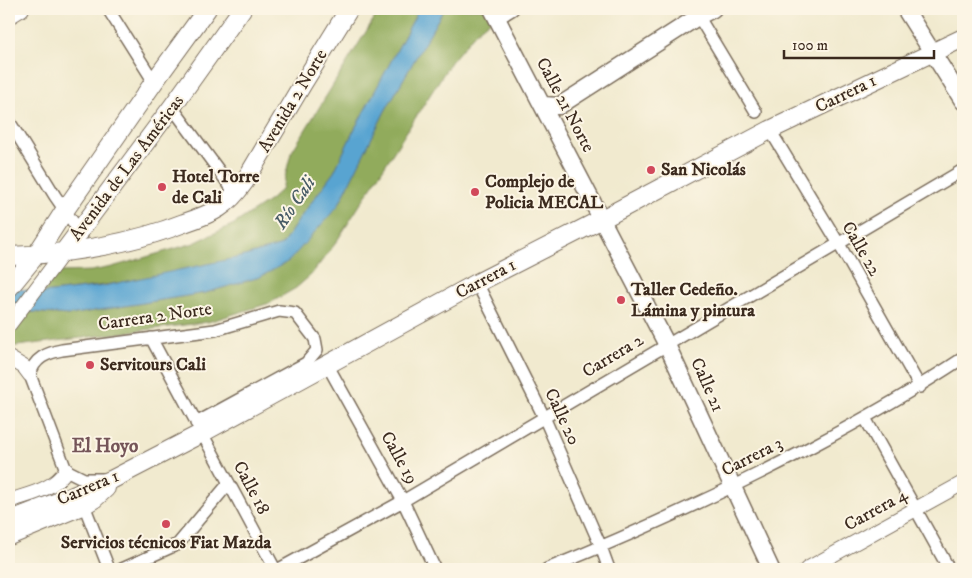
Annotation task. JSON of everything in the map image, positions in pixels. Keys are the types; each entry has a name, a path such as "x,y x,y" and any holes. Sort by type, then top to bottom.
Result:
{"main road":[{"name":"Avenida de Las Américas","path":"14,281 36,255 154,82 208,9"},
{"name":"Avenida de Las Américas","path":"63,253 172,107 242,9"},
{"name":"Avenida 2 Norte","path":"9,256 63,253 111,245 178,226 219,208 236,194 349,9"},
{"path":"904,9 963,101"},
{"path":"551,105 702,11"},
{"name":"Calle 21 Norte","path":"495,14 551,105 553,124 602,219"},
{"name":"Carrera 1","path":"9,520 78,501 199,428 328,366 477,283 770,130 963,38"},
{"name":"Calle 21","path":"602,219 667,344 771,569"},
{"path":"9,536 78,501"}],"street":[{"path":"9,17 22,9"},
{"path":"108,9 154,82"},
{"path":"495,14 513,9"},
{"path":"702,11 756,112"},
{"path":"172,107 236,194"},
{"path":"9,121 92,249"},
{"name":"Calle 22","path":"770,130 839,244 920,387"},
{"name":"Carrera 2","path":"279,569 403,501 963,170"},
{"name":"Avenida de Las Américas","path":"9,325 63,253"},
{"name":"Calle 20","path":"477,283 544,418 609,569"},
{"name":"Carrera 2 Norte","path":"30,374 31,368 37,360 50,353 215,330 279,311 295,313 315,339 317,350 306,363"},
{"name":"Calle 18","path":"151,338 275,569"},
{"path":"9,358 24,367 30,374 66,470 84,479 113,479"},
{"name":"Carrera 3","path":"547,569 601,547 732,488 865,418 920,387 963,358"},
{"name":"Carrera 1","path":"199,428 306,363"},
{"name":"Calle 19","path":"328,366 403,501 435,569"},
{"path":"865,418 949,569"},
{"path":"9,501 51,486 66,470"},
{"path":"122,569 178,544 229,483"},
{"name":"Carrera 4","path":"807,569 963,483"},
{"path":"78,501 109,569"}],"green space":[{"path":"380,9 419,9 353,132 334,172 282,245 253,254 164,275 43,293 57,272 91,271 112,267 194,243 234,224 270,200 282,189 291,153"},
{"path":"444,9 504,9 476,32 451,62 335,244 311,275 296,288 270,303 208,322 9,347 9,329 28,312 69,315 205,293 260,277 338,206 385,111"}],"water":[{"path":"419,9 444,9 385,111 338,206 289,261 260,277 205,293 69,315 9,310 9,287 43,293 103,286 245,256 282,245 334,172 353,132"}],"place":[{"name":"San Nicolás","path":"651,170"},
{"name":"Hotel Torre de Cali","path":"162,187"},
{"name":"Complejo de Policia MECAL","path":"475,192"},
{"name":"Taller Cedeño. Lámina y pintura","path":"621,300"},
{"name":"Servitours Cali","path":"90,365"},
{"name":"Servicios técnicos Fiat Mazda","path":"166,524"}],"district":[{"name":"El Hoyo","path":"105,446"}],"water label":[{"name":"Río Cali","path":"295,203"}]}
